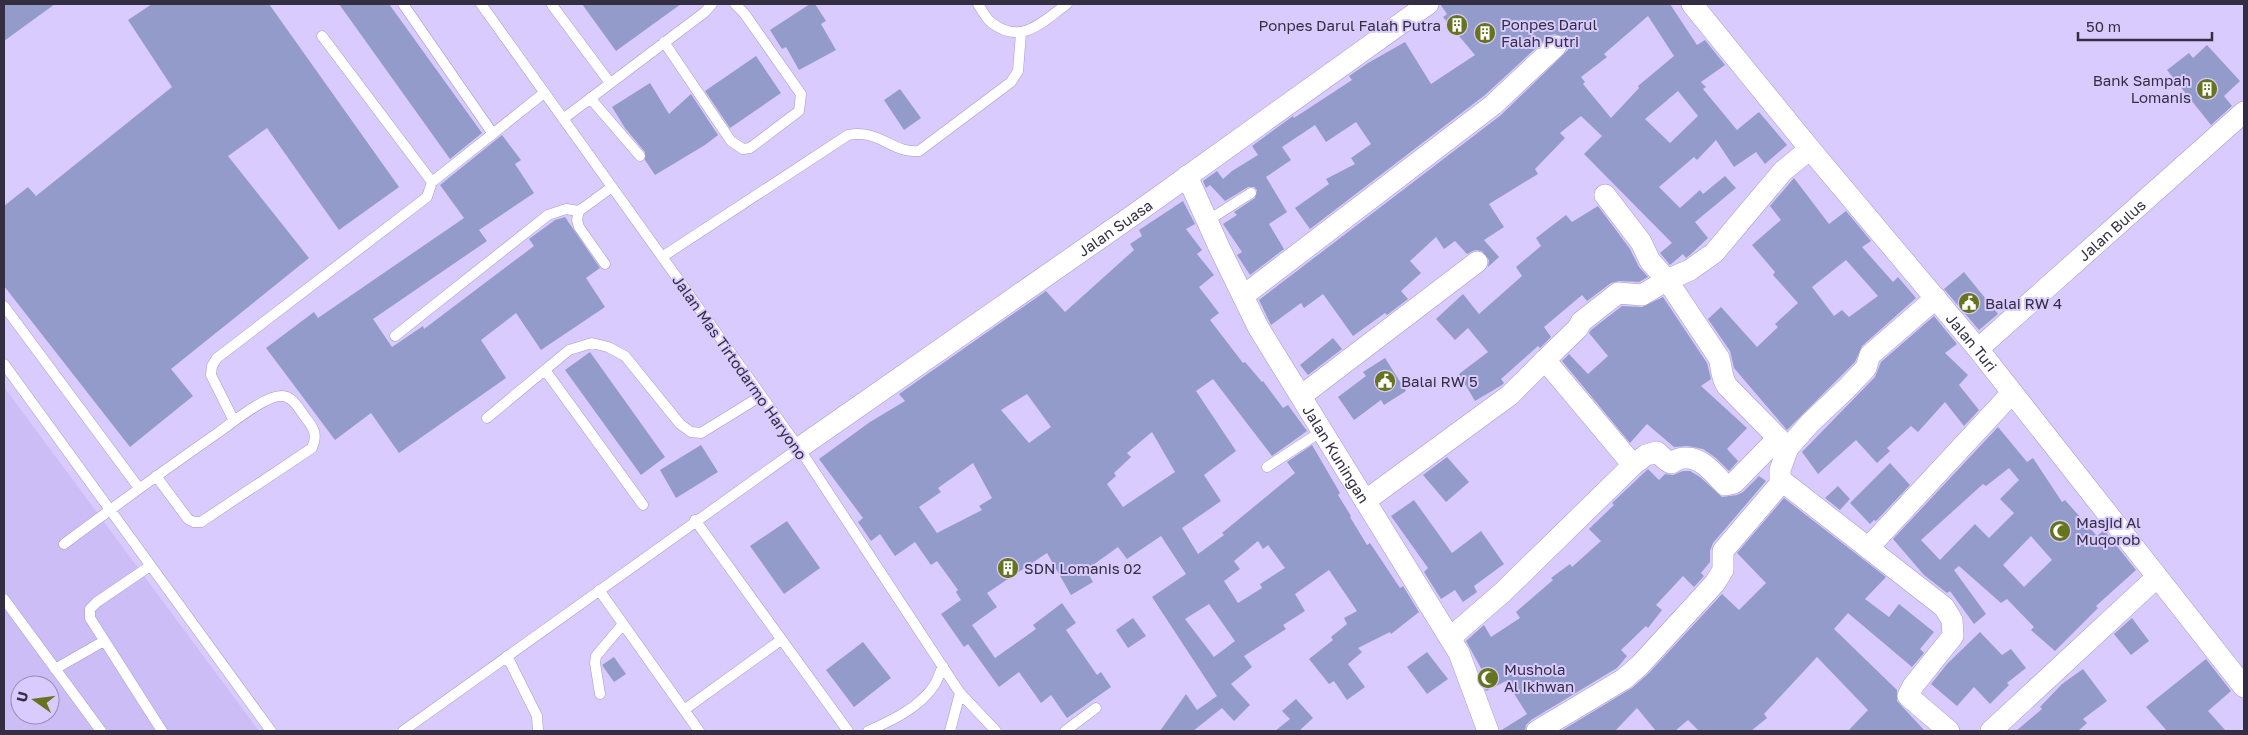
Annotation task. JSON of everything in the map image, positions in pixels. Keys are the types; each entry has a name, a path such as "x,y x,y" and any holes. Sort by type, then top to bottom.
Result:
{"street":[{"name":"Jalan Suasa","path":"798,448 1187,176 1428,4"},
{"name":"Jalan Turi","path":"1692,4 1810,149 1978,349 2244,687"},
{"path":"1243,296 1493,105 1556,46"},
{"name":"Jalan Bulus","path":"1978,349 2244,112"},
{"path":"1365,501 1510,395 1578,328 1581,322 1618,293 1642,295 1667,280 1690,270 1714,252 1778,177 1810,149"},
{"name":"Jalan Kuningan","path":"1187,176 1258,327 1460,653 1488,731"},
{"path":"1605,195 1641,242 1650,261 1667,280 1719,358 1723,370 1723,379 1727,386 1783,443"},
{"path":"1301,396 1477,262"},
{"path":"1450,638 1502,592 1633,464 1656,452 1667,463 1671,464 1687,458 1697,460 1725,485 1734,483 1810,422 1866,368 1870,355 1936,298"},
{"path":"1545,360 1633,464"},
{"path":"1868,548 2012,393"},
{"path":"1537,731 1624,679 1640,665 1715,583 1723,570 1723,551 1780,484 1783,443"},
{"path":"1781,480 1944,607 1952,620 1952,636 1908,693 1911,700 1949,731"},
{"path":"1992,731 2158,577"}],"lane":[{"path":"403,4 492,134"},
{"name":"Jalan Mas Tirtodarmo Haryono","path":"481,4 798,448 960,693 996,731"},
{"path":"563,118 705,12 712,4"},
{"path":"664,42 731,141 743,149 750,148 799,111 801,94 736,4"},
{"path":"978,4 991,22 1006,30 1021,33 1034,27 1066,4"},
{"path":"552,5 610,83"},
{"path":"662,257 848,135 859,133 871,134 902,150 918,151 1012,82 1018,71 1021,33"},
{"path":"322,36 432,182"},
{"path":"234,421 211,375 212,366 217,358 427,197 432,182 544,93"},
{"path":"590,98 640,156"},
{"path":"605,264 579,227 577,220 579,211 612,187"},
{"path":"1207,220 1251,194"},
{"path":"395,336 548,215 566,208 579,211"},
{"path":"4,306 139,488"},
{"path":"487,418 569,350 592,343 608,347 625,356 680,424 691,432 701,433 761,396"},
{"path":"4,364 271,731"},
{"path":"544,370 643,505"},
{"path":"64,544 139,488 156,476 234,421 274,396 284,395 293,401 313,427 316,438 312,448 201,522 194,522 188,519 156,476"},
{"path":"1268,467 1322,431"},
{"path":"403,731 798,448"},
{"path":"695,520 848,731"},
{"path":"150,566 97,602 90,610 90,618 162,731"},
{"path":"599,590 699,731"},
{"path":"4,599 101,731"},
{"path":"600,694 595,663 596,656 623,624"},
{"path":"684,710 781,640"},
{"path":"55,669 104,641"},
{"path":"507,656 537,716 538,731"},
{"path":"868,731 889,722 919,702 934,685 943,666"},
{"path":"950,731 960,693"},
{"path":"1065,731 1096,708"}],"shaded area":[{"path":"4,387 259,731 4,731"}],"building":[{"path":"4,4 55,4 4,41"},
{"path":"152,4 269,4 399,187 339,230 267,128 228,156 309,258 171,369 193,396 130,447 4,286 4,206 28,187 36,196 172,87 128,20"},
{"path":"339,4 389,4 482,133 450,159"},
{"path":"582,4 681,4 616,51"},
{"path":"810,4 815,4 826,21 821,24 836,50 799,70 786,47 782,49 770,30"},
{"path":"1440,4 1670,4 1697,45 1705,40 1725,65 1701,82 1706,87 1703,89 1737,130 1759,112 1787,145 1765,164 1756,152 1734,167 1716,140 1697,160 1694,157 1659,187 1680,208 1700,190 1703,194 1725,176 1736,188 1695,222 1708,238 1686,258 1683,254 1670,265 1660,253 1672,243 1584,154 1602,136 1581,116 1560,133 1565,138 1535,169 1538,174 1489,204 1504,227 1484,240 1499,257 1488,267 1489,260 1482,251 1475,250 1467,254 1455,241 1444,249 1436,237 1410,261 1421,273 1401,291 1408,299 1387,315 1385,313 1353,336 1323,294 1304,308 1301,303 1271,325 1259,300 1501,115 1568,50 1565,37 1554,34 1548,37 1485,95 1310,229 1295,208 1329,184 1326,179 1355,164 1351,158 1371,144 1356,122 1326,142 1315,125 1282,147 1291,160 1266,177 1287,212 1269,224 1284,249 1250,275 1237,255 1242,252 1223,224 1237,215 1234,212 1255,198 1257,190 1254,187 1248,187 1225,201 1210,185 1206,188 1203,181 1217,171 1223,179 1232,171 1258,155 1252,146 1293,116 1294,118 1352,80 1349,76 1368,63 1405,42 1431,84 1475,55 1443,17 1447,14","holes":["1648,16 1674,56 1638,86 1639,88 1611,118 1583,84 1585,82 1581,77 1607,57 1604,54","1678,91 1698,116 1670,143 1645,119"]},
{"name":"Bank Sampah Lomanis","path":"2207,45 2240,81 2224,96 2232,106 2211,125 2167,70 2189,53 2193,58"},
{"path":"756,56 781,93 730,128 705,91"},
{"path":"650,83 669,114 691,94 718,135 655,175 645,160 645,152 625,128 612,107"},
{"path":"900,89 921,118 904,130 884,100"},
{"path":"502,135 521,160 515,164 534,193 479,230 487,241 373,319 392,347 423,326 424,329 534,246 529,239 555,220 565,217 600,268 586,278 605,307 541,350 516,313 481,340 506,378 399,453 371,413 335,440 266,348 314,312 318,318 464,218 440,185"},
{"path":"1794,178 1829,224 1846,211 1871,241 1862,247 1893,282 1898,277 1916,298 1862,346 1855,362 1787,430 1734,368 1730,351 1708,319 1721,307 1757,347 1778,327 1775,324 1798,303 1773,275 1775,272 1752,245 1781,220 1770,206","holes":["1846,260 1878,296 1849,317 1842,310 1834,316 1812,287"]},
{"path":"1183,201 1195,224 1186,229 1202,250 1197,254 1214,275 1199,287 1219,313 1210,320 1243,363 1245,362 1263,381 1283,408 1288,405 1307,431 1272,456 1213,379 1196,391 1236,451 1204,475 1221,501 1182,528 1198,554 1224,535 1222,533 1295,473 1287,462 1312,445 1367,545 1370,543 1400,588 1403,586 1419,612 1391,634 1390,632 1358,648 1362,652 1348,664 1365,687 1347,700 1334,681 1329,684 1309,659 1333,640 1331,637 1347,624 1344,618 1357,611 1329,570 1295,594 1305,611 1283,625 1286,629 1244,656 1252,667 1231,684 1250,705 1234,721 1222,708 1193,731 1160,731 1186,694 1197,710 1217,696 1152,597 1186,574 1161,536 1127,559 1118,547 1086,570 1093,582 1071,595 1047,553 987,593 997,607 972,625 995,658 1036,629 1033,625 1062,603 1076,623 1066,630 1097,675 1101,672 1111,687 1067,718 1051,695 1041,703 1019,672 999,687 968,644 964,647 941,614 961,600 956,592 958,590 937,561 931,565 915,542 895,556 880,534 871,541 858,522 863,518 819,459 870,422 905,401 899,394 1046,291 1065,312 1134,250 1130,244 1142,236 1139,230","holes":["1027,394 1051,427 1029,443 1001,410","1152,432 1175,472 1123,507 1107,484 1116,476 1114,473 1131,457 1127,453","973,463 992,498 979,506 982,510 937,533 919,507 941,492 938,488","1258,541 1263,549 1268,545 1285,568 1260,584 1262,588 1238,603 1224,581 1240,569 1234,561","1209,604 1235,641 1214,657 1185,619"]},
{"path":"1598,206 1630,249 1639,267 1648,277 1639,282 1619,281 1611,283 1587,301 1582,295 1544,327 1551,337 1540,348 1538,346 1501,379 1504,383 1502,385 1475,401 1459,374 1488,352 1468,328 1455,340 1436,319 1463,294 1479,314 1522,276 1516,267 1541,246 1536,238 1566,215 1572,222"},
{"name":"Balai RW 4","path":"1964,272 1998,314 1979,330 1944,289"},
{"path":"1663,297 1707,363 1711,379 1701,386 1747,428 1727,449 1738,461 1729,471 1716,458 1703,449 1688,446 1674,447 1647,424 1630,443 1562,361 1569,354 1588,374 1608,356 1589,333 1591,330 1622,306 1642,307"},
{"path":"1934,316 1957,344 1945,353 1968,375 1959,385 1979,410 1964,426 1945,402 1918,432 1911,426 1887,448 1890,451 1877,463 1856,440 1818,474 1802,452 1875,377 1881,362"},
{"path":"1333,338 1342,349 1308,375 1300,365"},
{"path":"590,352 665,457 641,475 565,370"},
{"path":"1385,358 1406,391 1384,405 1381,400 1354,420 1338,397 1366,376 1363,372"},
{"path":"1998,427 2027,462 2033,458 2062,502 2065,500 2097,536 2104,530 2136,570 2096,606 2098,608 2055,651 2031,630 2034,627 2007,599 2001,603 1959,566 1954,570 1986,614 1974,624 1950,591 1947,593 1924,575 1893,539","holes":["2009,468 2019,480 2000,499 2014,513 1989,538 1975,524 1940,560 1921,540 1983,484 1986,486","2031,536 2052,560 2024,587 2003,565"]},
{"path":"701,445 718,472 676,498 660,470"},
{"path":"1447,457 1469,482 1446,502 1423,475"},
{"path":"1890,463 1910,485 1876,521 1874,520 1870,524 1850,503"},
{"path":"1648,469 1659,480 1665,474 1673,475 1683,471 1690,471 1700,477 1722,497 1737,495 1743,492 1759,476 1766,481 1713,543 1710,551 1710,562 1701,573 1704,576 1694,587 1683,576 1656,605 1662,610 1648,628 1646,626 1621,650 1627,656 1617,668 1531,720 1526,725 1525,731 1500,731 1527,714 1506,681 1486,691 1479,671 1482,670 1466,641 1484,625 1491,637 1520,618 1516,612 1553,580 1551,578 1570,564 1572,567 1601,541 1589,529 1614,505 1612,503"},
{"path":"1838,486 1850,499 1840,510 1825,498"},
{"path":"1784,498 1886,577 1865,599 1889,617 1899,604 1934,632 1920,649 1924,653 1912,667 1848,613 1834,629 1897,690 1897,701 1925,731 1848,731 1868,710 1817,657 1764,714 1767,718 1751,731 1699,731 1688,720 1675,731 1656,731 1637,708 1615,731 1561,731 1632,688 1649,673 1722,594 1739,610 1766,583 1737,553"},
{"path":"1414,500 1452,553 1481,531 1504,564 1474,586 1477,592 1463,602 1455,590 1441,599 1424,572 1428,568 1391,516"},
{"path":"787,521 820,568 784,594 750,546"},
{"path":"1133,618 1146,636 1128,648 1116,630"},
{"path":"2132,618 2149,641 2131,655 2114,634"},
{"path":"1980,632 2002,655 2011,649 2026,668 2007,683 2009,685 1990,704 1974,687 1957,706 1931,684 1947,664"},
{"path":"863,642 891,678 854,707 826,670"},
{"path":"1427,652 1448,679 1427,694 1407,667"},
{"path":"614,657 626,674 614,682 602,665"},
{"path":"2206,659 2231,691 2208,711 2226,731 2167,731 2146,707"},
{"path":"2083,669 2107,701 2083,719 2087,723 2078,731 2016,731 2042,709 2040,707 2062,684"},
{"path":"1296,699 1313,718 1299,731 1275,731 1290,719 1282,711"}],"place":[{"name":"Ponpes Darul Falah Putra","path":"1457,25"},
{"name":"Ponpes Darul Falah Putri","path":"1485,33"},
{"name":"Bank Sampah Lomanis","path":"2207,89"},
{"name":"Balai RW 4","path":"1969,303"},
{"name":"Balai RW 5","path":"1385,381"},
{"name":"Masjid Al Muqorob","path":"2060,531"},
{"name":"SDN Lomanis 02","path":"1008,568"},
{"name":"Mushola Al Ikhwan","path":"1488,678"}]}
